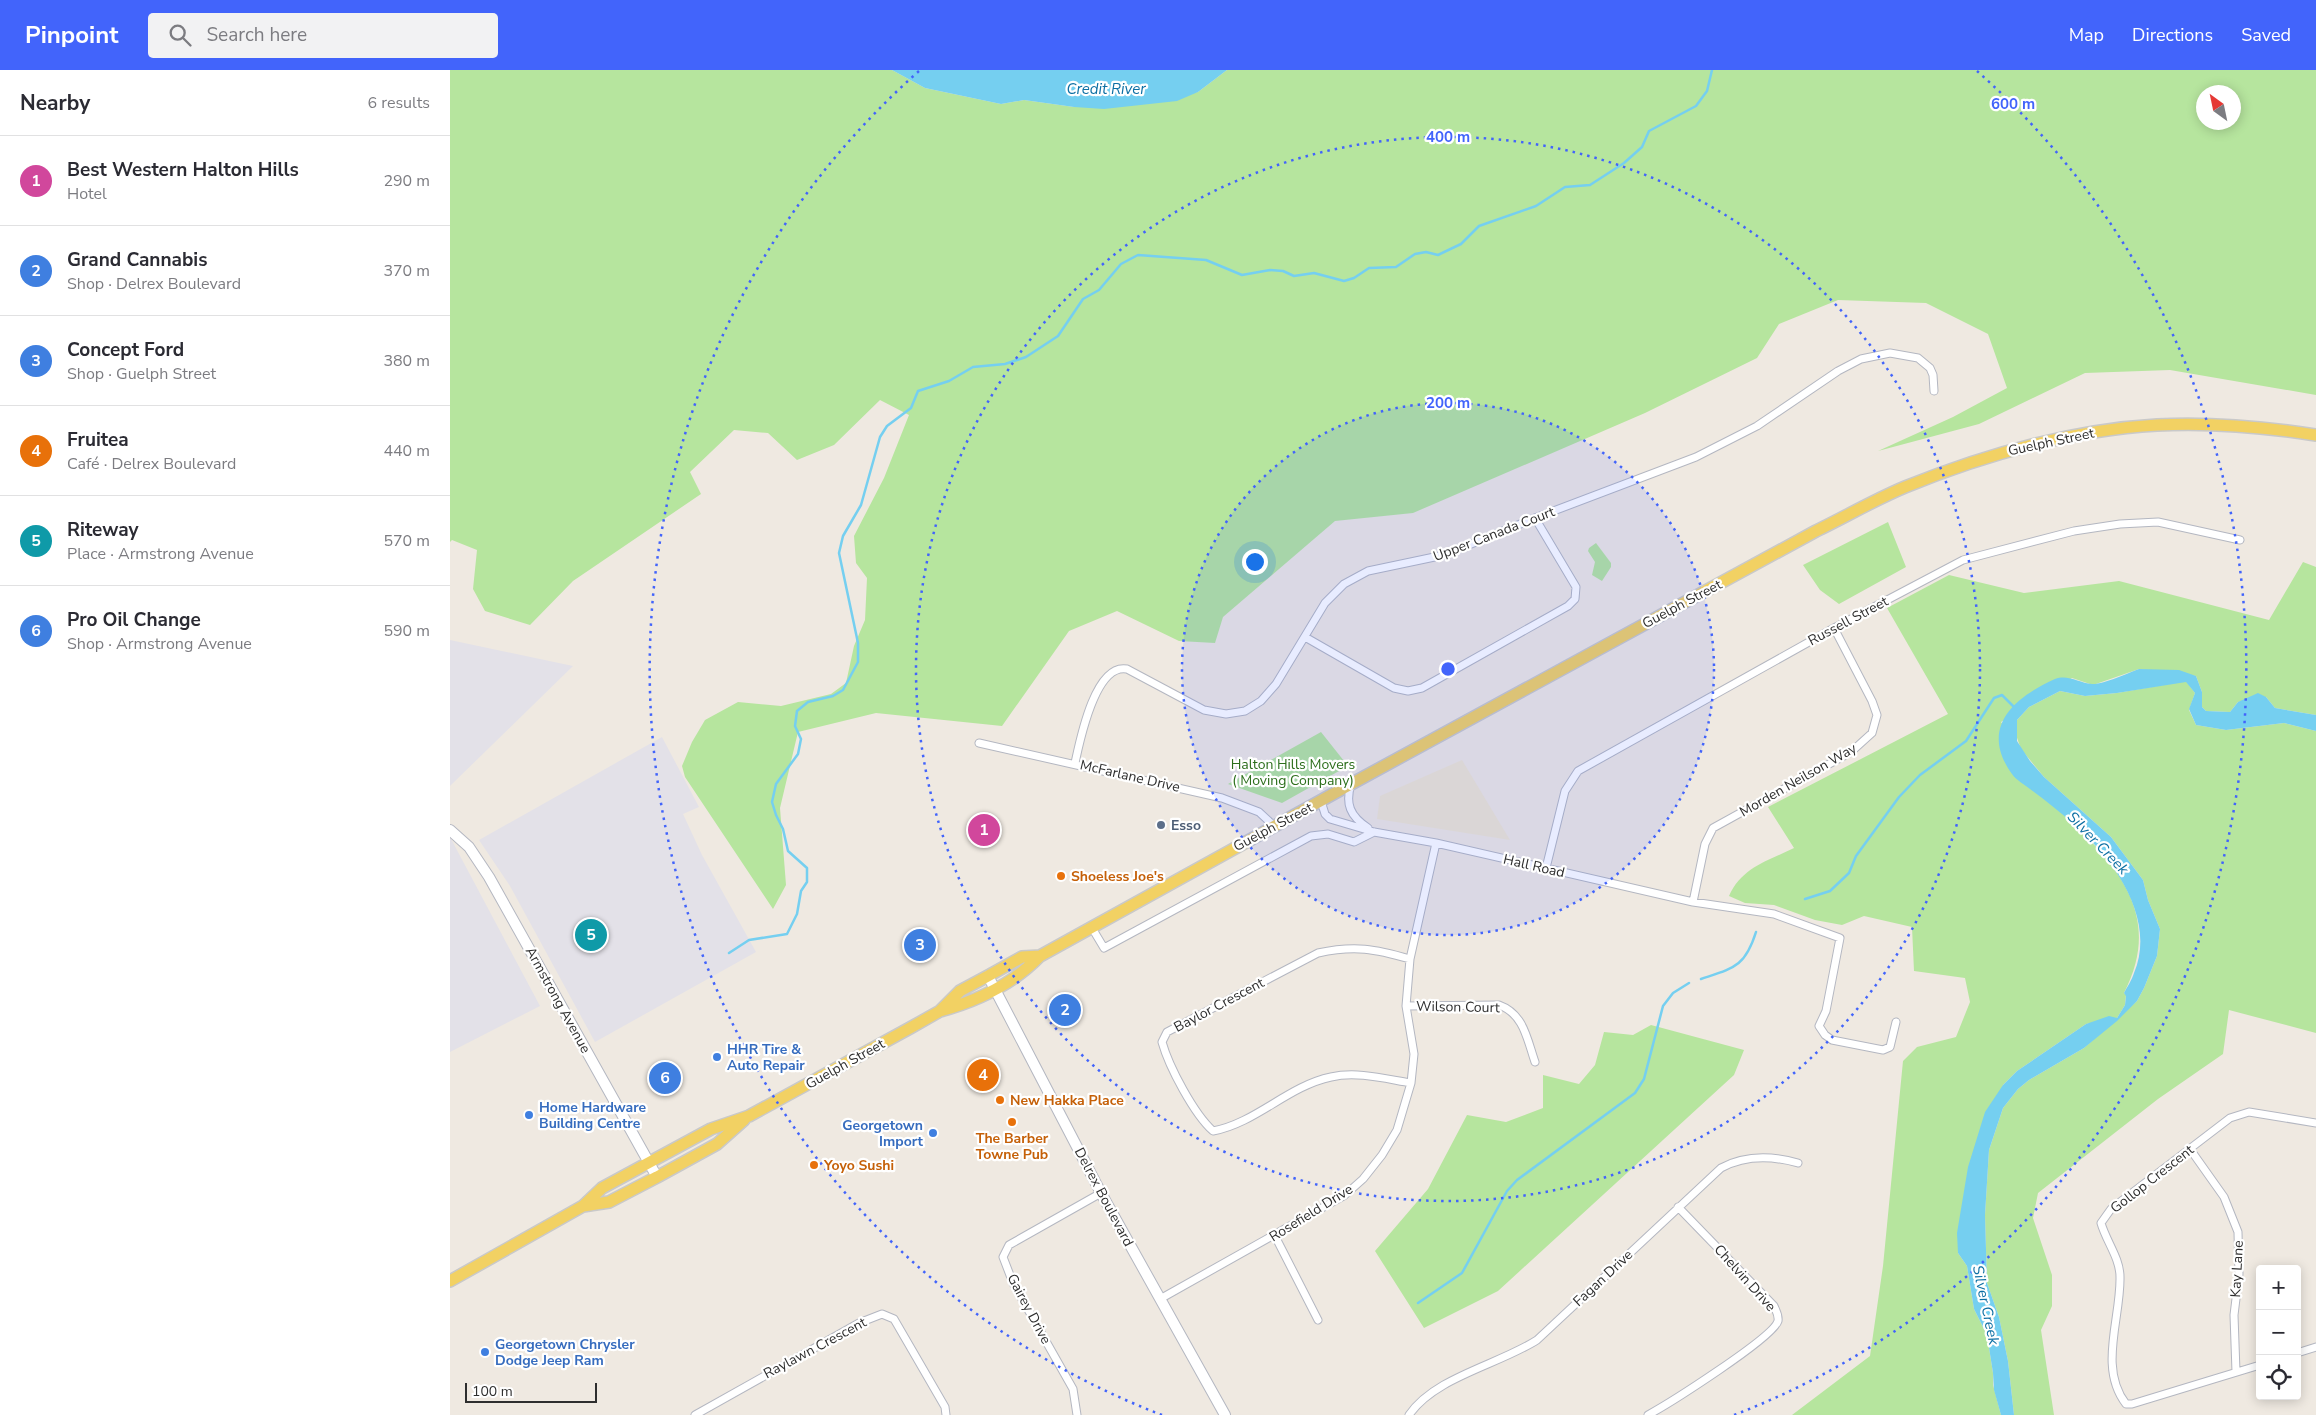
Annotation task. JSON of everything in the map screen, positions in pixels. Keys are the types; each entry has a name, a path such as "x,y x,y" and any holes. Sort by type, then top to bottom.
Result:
{"main road":[{"name":"Guelph Street","path":"940,1010 966,1004 995,989 1027,970 1040,956 1274,826 1816,531 1903,488 1986,458 2110,430 2158,425 2232,426 2316,435"},
{"name":"Guelph Street","path":"450,1281 583,1206 602,1188 711,1129 750,1116 940,1010 960,992 1022,957 1040,956"},
{"name":"Guelph Street","path":"583,1206 609,1202 656,1177 717,1144 750,1116"}],"street":[{"name":"Upper Canada Court","path":"1075,763 1086,716 1107,676 1113,671 1127,669 1204,710 1216,714 1235,714 1253,707 1268,694 1325,603 1344,584 1368,571 1444,555 1535,518 1696,457 1758,426 1838,371 1861,358 1890,353 1918,358 1930,368 1933,375 1934,392"},
{"path":"1305,637 1394,688 1408,691 1422,688 1568,606 1575,599 1576,586 1535,518"},
{"name":"Russell Street","path":"1546,868 1565,791 1578,771 1834,628 1963,560 2074,531 2120,524 2158,522 2240,540"},
{"name":"Morden Neilson Way","path":"1693,902 1705,844 1713,828 1851,752 1872,733 1877,716 1872,701 1834,628"},
{"name":"McFarlane Drive","path":"979,743 1075,763 1222,798 1259,812 1274,826"},
{"path":"1352,784 1348,797 1349,810 1358,821 1374,832"},
{"name":"Hall Road","path":"1321,801 1325,814 1330,819 1374,832 1546,868 1693,902 1774,914 1840,938 1826,1011 1819,1026 1825,1035 1832,1040 1883,1050 1890,1046 1896,1022"},
{"name":"Armstrong Avenue","path":"450,830 469,847 490,877 656,1177"},
{"name":"Guelph Street","path":"1092,928 1104,948 1311,836 1328,834 1354,842 1374,832"},
{"name":"Rosefield Drive","path":"1160,1299 1345,1195 1363,1179 1397,1130 1411,1083 1414,1054 1406,1006 1410,959 1436,844"},
{"name":"Baylor Crescent","path":"1410,959 1376,950 1343,947 1318,953 1167,1032 1162,1042 1166,1056 1202,1122 1213,1131 1230,1128 1305,1085 1332,1076 1352,1074 1411,1083"},
{"name":"Delrex Boulevard","path":"988,976 1101,1193 1221,1414"},
{"name":"Wilson Court","path":"1406,1006 1499,1005 1509,1009 1522,1021 1535,1062"},
{"name":"Gollop Crescent","path":"2256,1366 2132,1404 2126,1404 2120,1395 2113,1377 2113,1341 2120,1276 2118,1262 2101,1223 2110,1209 2230,1118 2249,1112 2316,1123"},
{"name":"Kay Lane","path":"2190,1150 2224,1197 2238,1232 2238,1274 2234,1315 2236,1372"},
{"name":"Fagan Drive","path":"1409,1415 1418,1401 1434,1389 1522,1350 1537,1340 1721,1168 1736,1160 1779,1158 1798,1163"},
{"name":"Gairey Drive","path":"1077,1415 1073,1389 1013,1283 1003,1257 1009,1245 1101,1193"},
{"name":"Chelvin Drive","path":"1648,1415 1756,1344 1778,1322 1774,1306 1678,1207"},
{"path":"1275,1236 1318,1320"},
{"name":"Raylawn Crescent","path":"694,1415 859,1322 882,1314 894,1319 945,1407 946,1415"},
{"path":"2301,1352 2316,1347"}],"shaded area":[{"path":"450,640 573,666 450,786"},
{"path":"662,737 699,807 683,814 702,855 756,952 595,1042 510,886 479,840"},
{"path":"1462,760 1510,840 1377,819 1380,796"},
{"path":"450,837 540,1006 450,1052"}],"green space":[{"path":"450,70 892,70 925,88 1001,104 1024,100 1074,107 1198,92 1227,70 2316,70 2316,395 2170,370 2085,373 1979,424 1878,451 1953,417 2007,388 1988,334 1926,303 1838,300 1779,324 1757,358 1645,413 1413,513 1335,521 1223,617 1215,643 1179,641 1117,611 1069,631 1002,726 876,713 798,732 780,808 786,885 773,909 685,777 682,766 692,742 705,720 738,702 781,706 831,694 846,683 854,646 865,620 867,578 856,563 854,536 884,478 909,415 880,400 834,445 797,460 768,433 734,430 690,472 701,494 573,581 530,625 485,611 473,589 477,550 452,540 450,542"},
{"path":"1888,522 1906,567 1839,604 1820,590 1803,565"},
{"path":"1596,543 1611,563 1611,567 1602,581 1592,575 1595,562 1588,551"},
{"path":"2303,562 2316,567 2316,715 2275,708 2266,697 2238,702 2230,712 2206,711 2202,707 2202,692 2196,676 2139,669 2093,685 2072,678 2001,722 2064,811 2117,873 2134,906 2138,922 2139,939 2132,974 2124,993 2126,995 2125,1005 2117,1018 2086,1024 2017,1071 2003,1085 1958,1253 1967,1266 1974,1309 1987,1335 1993,1385 2001,1415 1792,1415 1870,1356 1883,1266 1903,1061 1917,1047 1956,1037 1970,1002 1965,978 1914,971 1912,927 1864,916 1842,925 1815,920 1774,905 1745,903 1729,896 1734,886 1748,871 1794,848 1768,807 1948,714 1887,608 1949,575 2024,593 2119,581 2269,620"},
{"path":"2186,681 2195,693 2189,710 2196,725 2226,730 2284,723 2316,731 2316,1033 2229,1010 2223,1054 2158,1099 2038,1193 2033,1218 2052,1275 2052,1306 2041,1330 2054,1415 2014,1415 2008,1361 1999,1317 1987,1283 1985,1215 1989,1150 2003,1108 2018,1089 2029,1080 2084,1048 2137,1001 2157,956 2160,929 2148,900 2143,880 2111,837 2044,777 2021,749 2016,735 2017,720 2029,707 2060,691 2085,696 2117,693"},
{"name":"Halton Hills Movers ( Moving Company)","path":"1321,732 1348,766 1282,803 1228,784"},
{"path":"1651,1025 1744,1050 1734,1075 1498,1291 1424,1328 1375,1251 1428,1189 1467,1115 1506,1122 1543,1108 1543,1075 1579,1084 1595,1065 1604,1032 1633,1035"}],"water":[{"name":"Credit River","path":"892,70 1227,70 1198,92 1177,101 1104,109 1024,100 1001,104 925,88"},
{"name":"Silver Creek","path":"2139,669 2179,670 2196,676 2202,692 2202,707 2206,711 2230,712 2238,702 2258,693 2266,697 2275,708 2316,715 2316,731 2284,723 2226,730 2196,725 2189,709 2195,693 2186,682 2085,696 2060,691 2029,707 2017,720 2017,741 2030,761 2044,777 2111,837 2143,880 2148,900 2160,929 2157,956 2137,1001 2117,1021 2084,1048 2029,1080 2018,1089 2003,1108 1989,1150 1985,1215 1987,1283 1999,1317 2008,1361 2014,1415 2001,1415 1994,1390 1987,1335 1974,1309 1967,1266 1958,1253 1957,1233 1968,1167 1985,1112 2003,1085 2017,1071 2086,1024 2109,1016 2117,1018 2125,1005 2126,996 2124,993 2133,976 2140,952 2140,931 2127,891 2103,854 2074,824 2012,774 2003,757 1999,742 2000,729 2005,716 2014,705 2026,695 2055,679 2074,679 2096,684"}],"waterway":[{"path":"729,953 749,940 787,934 797,914 801,891 807,882 807,868 788,851 783,829 772,802 776,784 798,754 801,739 795,726 797,711 808,702 833,696 843,690 858,662 858,643 839,553 843,536 861,505 880,437 887,426 911,408 918,391 949,381 973,367 1005,364 1026,357 1058,336 1083,299 1099,290 1121,264 1138,255 1206,260 1242,275 1270,270 1283,271 1294,276 1314,273 1344,281 1354,278 1369,268 1396,267 1415,254 1426,252 1438,255 1461,244 1479,226 1536,206 1565,187 1590,185 1624,163 1642,147 1649,131 1696,106 1707,91 1712,70"},
{"path":"1805,899 1830,891 1849,873 1856,856 1899,797 1920,775 1966,741 1994,698 2002,695 2016,709"},
{"path":"1701,979 1730,969 1737,964 1747,953 1756,932"},
{"path":"1418,1303 1462,1273 1507,1191 1517,1180 1635,1093 1644,1079 1663,1006 1673,993 1689,983"}],"place":[{"name":"Esso","path":"1161,825"},
{"name":"Best Western Halton Hills","path":"984,830"},
{"name":"Shoeless Joe's","path":"1061,876"},
{"name":"Riteway","path":"591,935"},
{"name":"Concept Ford","path":"920,945"},
{"name":"Grand Cannabis","path":"1065,1010"},
{"name":"HHR Tire & Auto Repair","path":"717,1057"},
{"name":"Fruitea","path":"983,1075"},
{"name":"Pro Oil Change","path":"665,1078"},
{"name":"New Hakka Place","path":"1000,1100"},
{"name":"Home Hardware Building Centre","path":"529,1115"},
{"name":"The Barber Towne Pub","path":"1012,1122"},
{"name":"Georgetown Import","path":"933,1133"},
{"name":"Yoyo Sushi","path":"814,1165"},
{"name":"Georgetown Chrysler Dodge Jeep Ram","path":"485,1352"}]}
